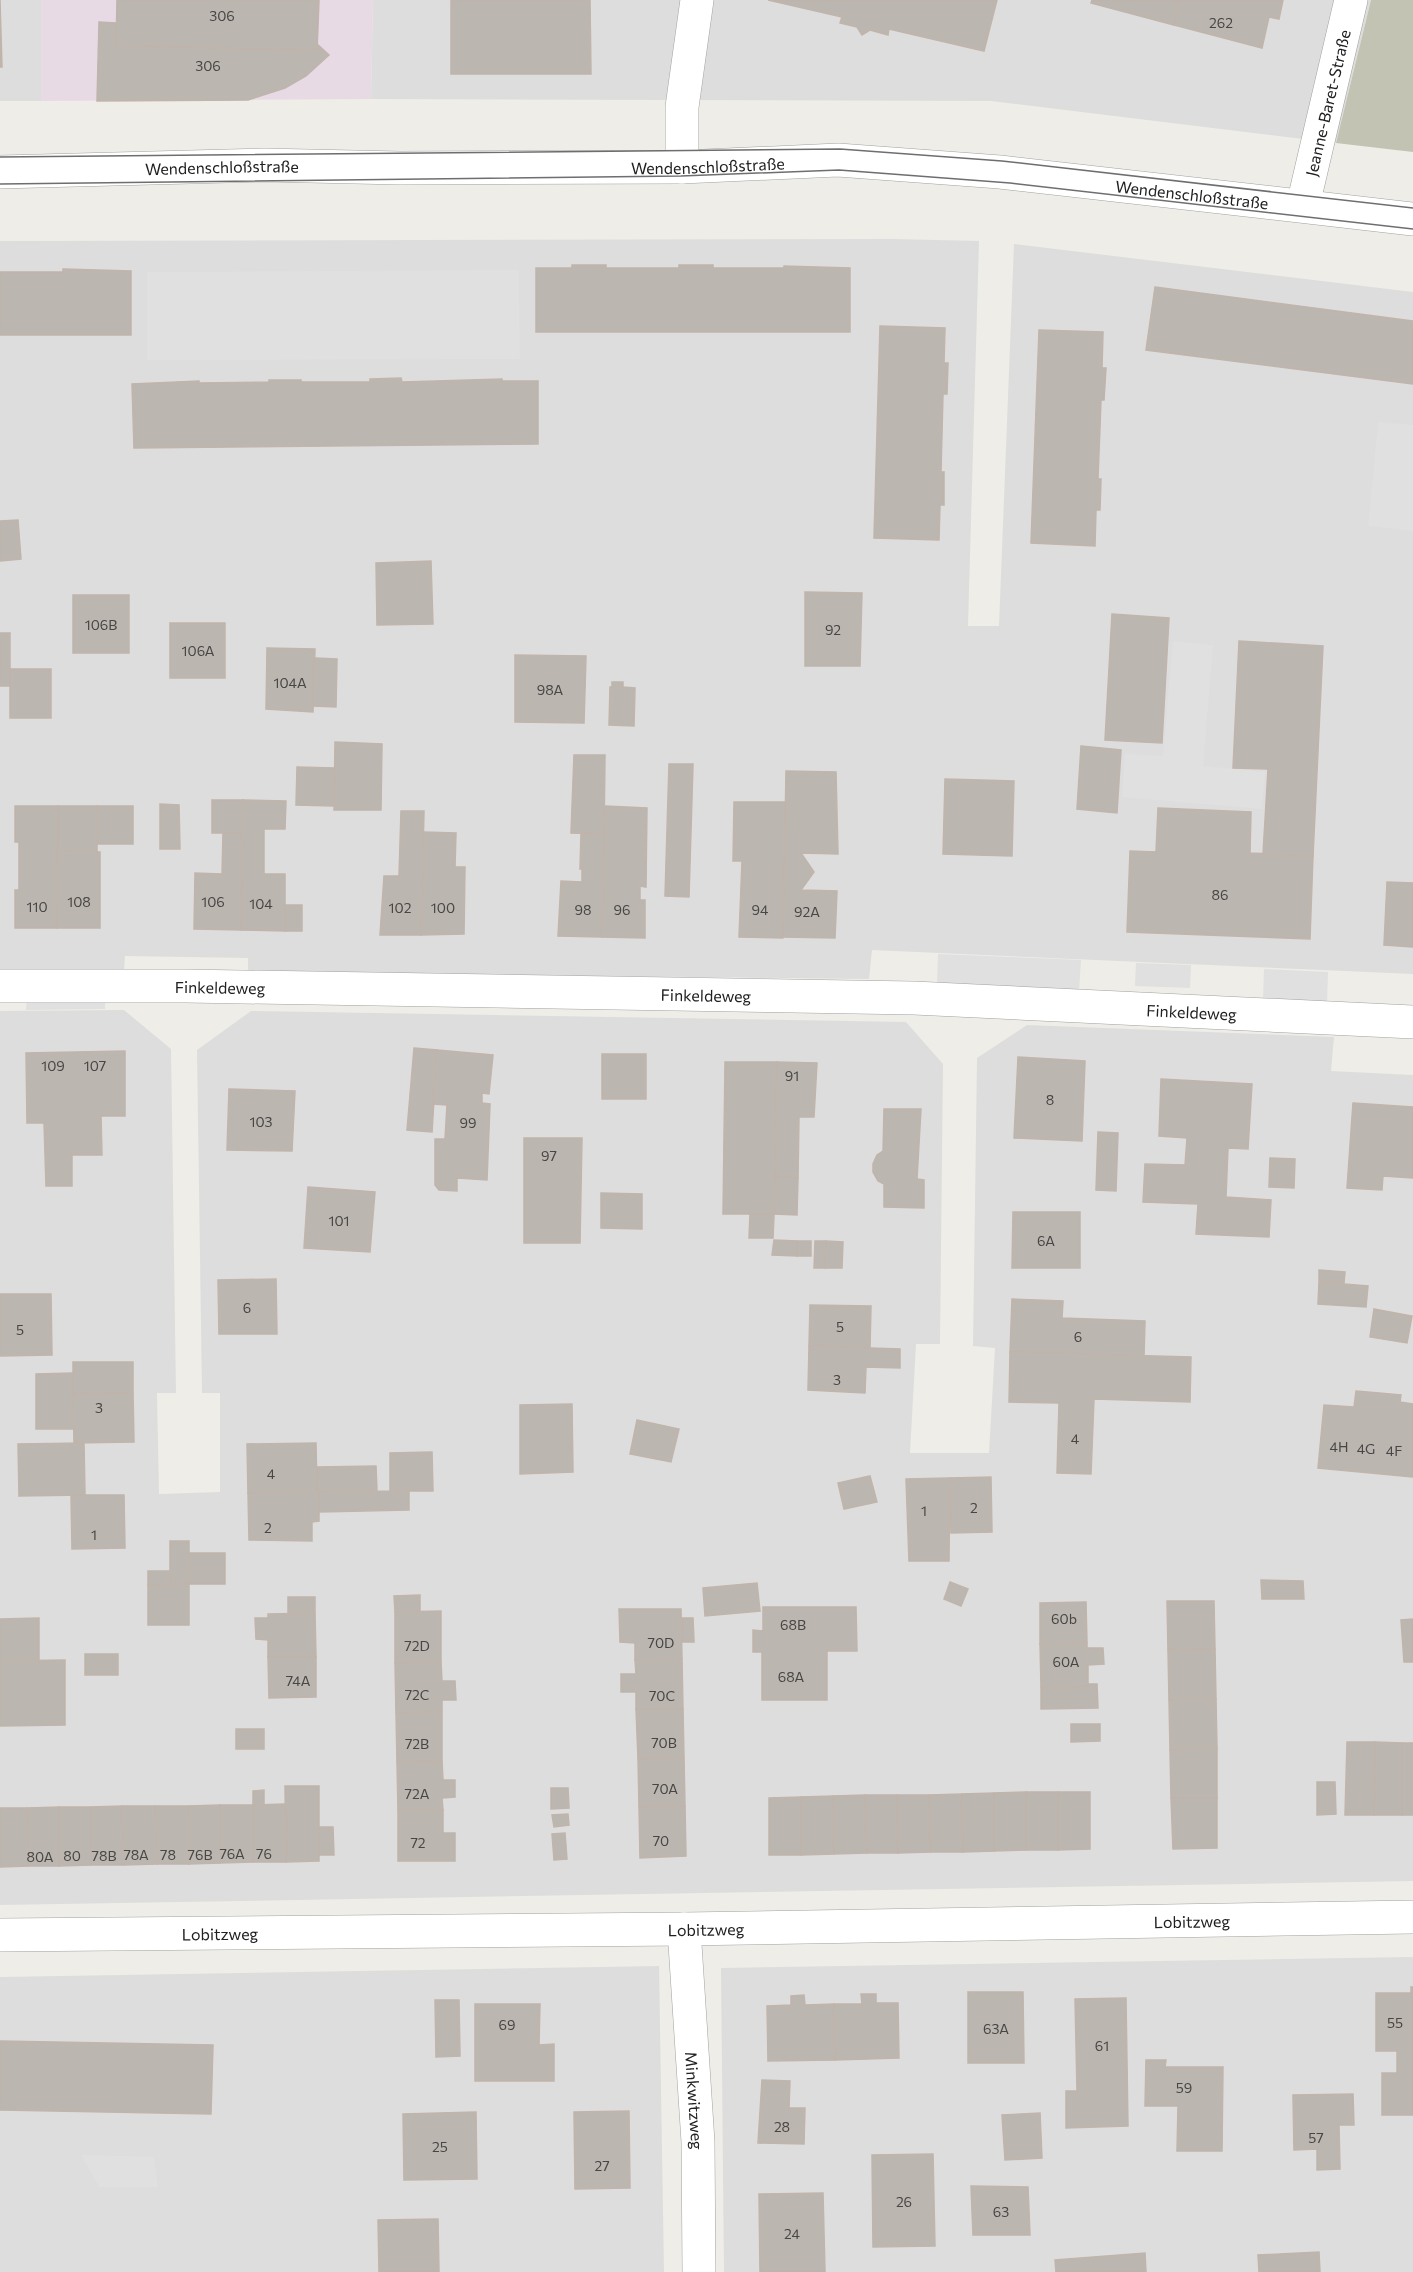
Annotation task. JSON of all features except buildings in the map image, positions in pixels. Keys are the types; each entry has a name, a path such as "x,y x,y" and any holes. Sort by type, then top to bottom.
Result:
{"street":[{"path":"682,167 682,107 690,66 697,0"},
{"name":"Jeanne-Baret-Straße","path":"1303,206 1351,0"},
{"name":"Wendenschloßstraße","path":"0,172 264,165 399,168 682,167 838,160 1000,172 1413,219"},
{"name":"Finkeldeweg","path":"0,986 186,986 914,998 1413,1022"},
{"name":"Lobitzweg","path":"0,1935 684,1929 1413,1917"},
{"name":"Minkwitzweg","path":"684,1929 698,2142 699,2272"}],"shaded area":[{"path":"0,0 41,0 41,101 0,101"},
{"path":"41,0 373,0 371,99 41,101"},
{"path":"373,0 1371,0 1336,143 991,101 371,99"},
{"path":"1371,0 1413,0 1413,152 1336,143"},
{"path":"892,239 979,241 968,626 999,626 1014,244 1413,292 1413,974 872,950 869,979 248,972 248,958 125,956 124,970 0,971 0,241"},
{"path":"519,270 520,359 147,360 147,272"},
{"path":"1378,422 1413,425 1413,531 1368,526"},
{"path":"1173,641 1213,645 1203,766 1265,772 1262,809 1122,797 1125,754 1163,756"},
{"path":"938,954 1081,960 1079,991 937,985"},
{"path":"1136,963 1191,965 1190,988 1135,986"},
{"path":"1264,969 1328,972 1327,1002 1263,1000"},
{"path":"105,997 105,1009 26,1010 27,998"},
{"path":"124,1010 171,1049 176,1393 157,1393 159,1494 220,1492 220,1393 202,1393 197,1050 251,1011 906,1022 943,1064 940,1344 916,1344 910,1453 989,1453 995,1348 973,1346 977,1058 1027,1025 1334,1037 1331,1071 1413,1075 1413,1881 0,1905 0,1011"},
{"path":"1413,1957 1413,2272 724,2272 721,1968"},
{"path":"659,1966 664,2272 0,2272 0,1977"},
{"path":"81,2155 154,2157 158,2187 99,2187"}],"tram line":[{"path":"0,157 840,149 1002,161 1413,208"},
{"path":"0,184 681,176 839,170 1010,183 1413,229"}]}
